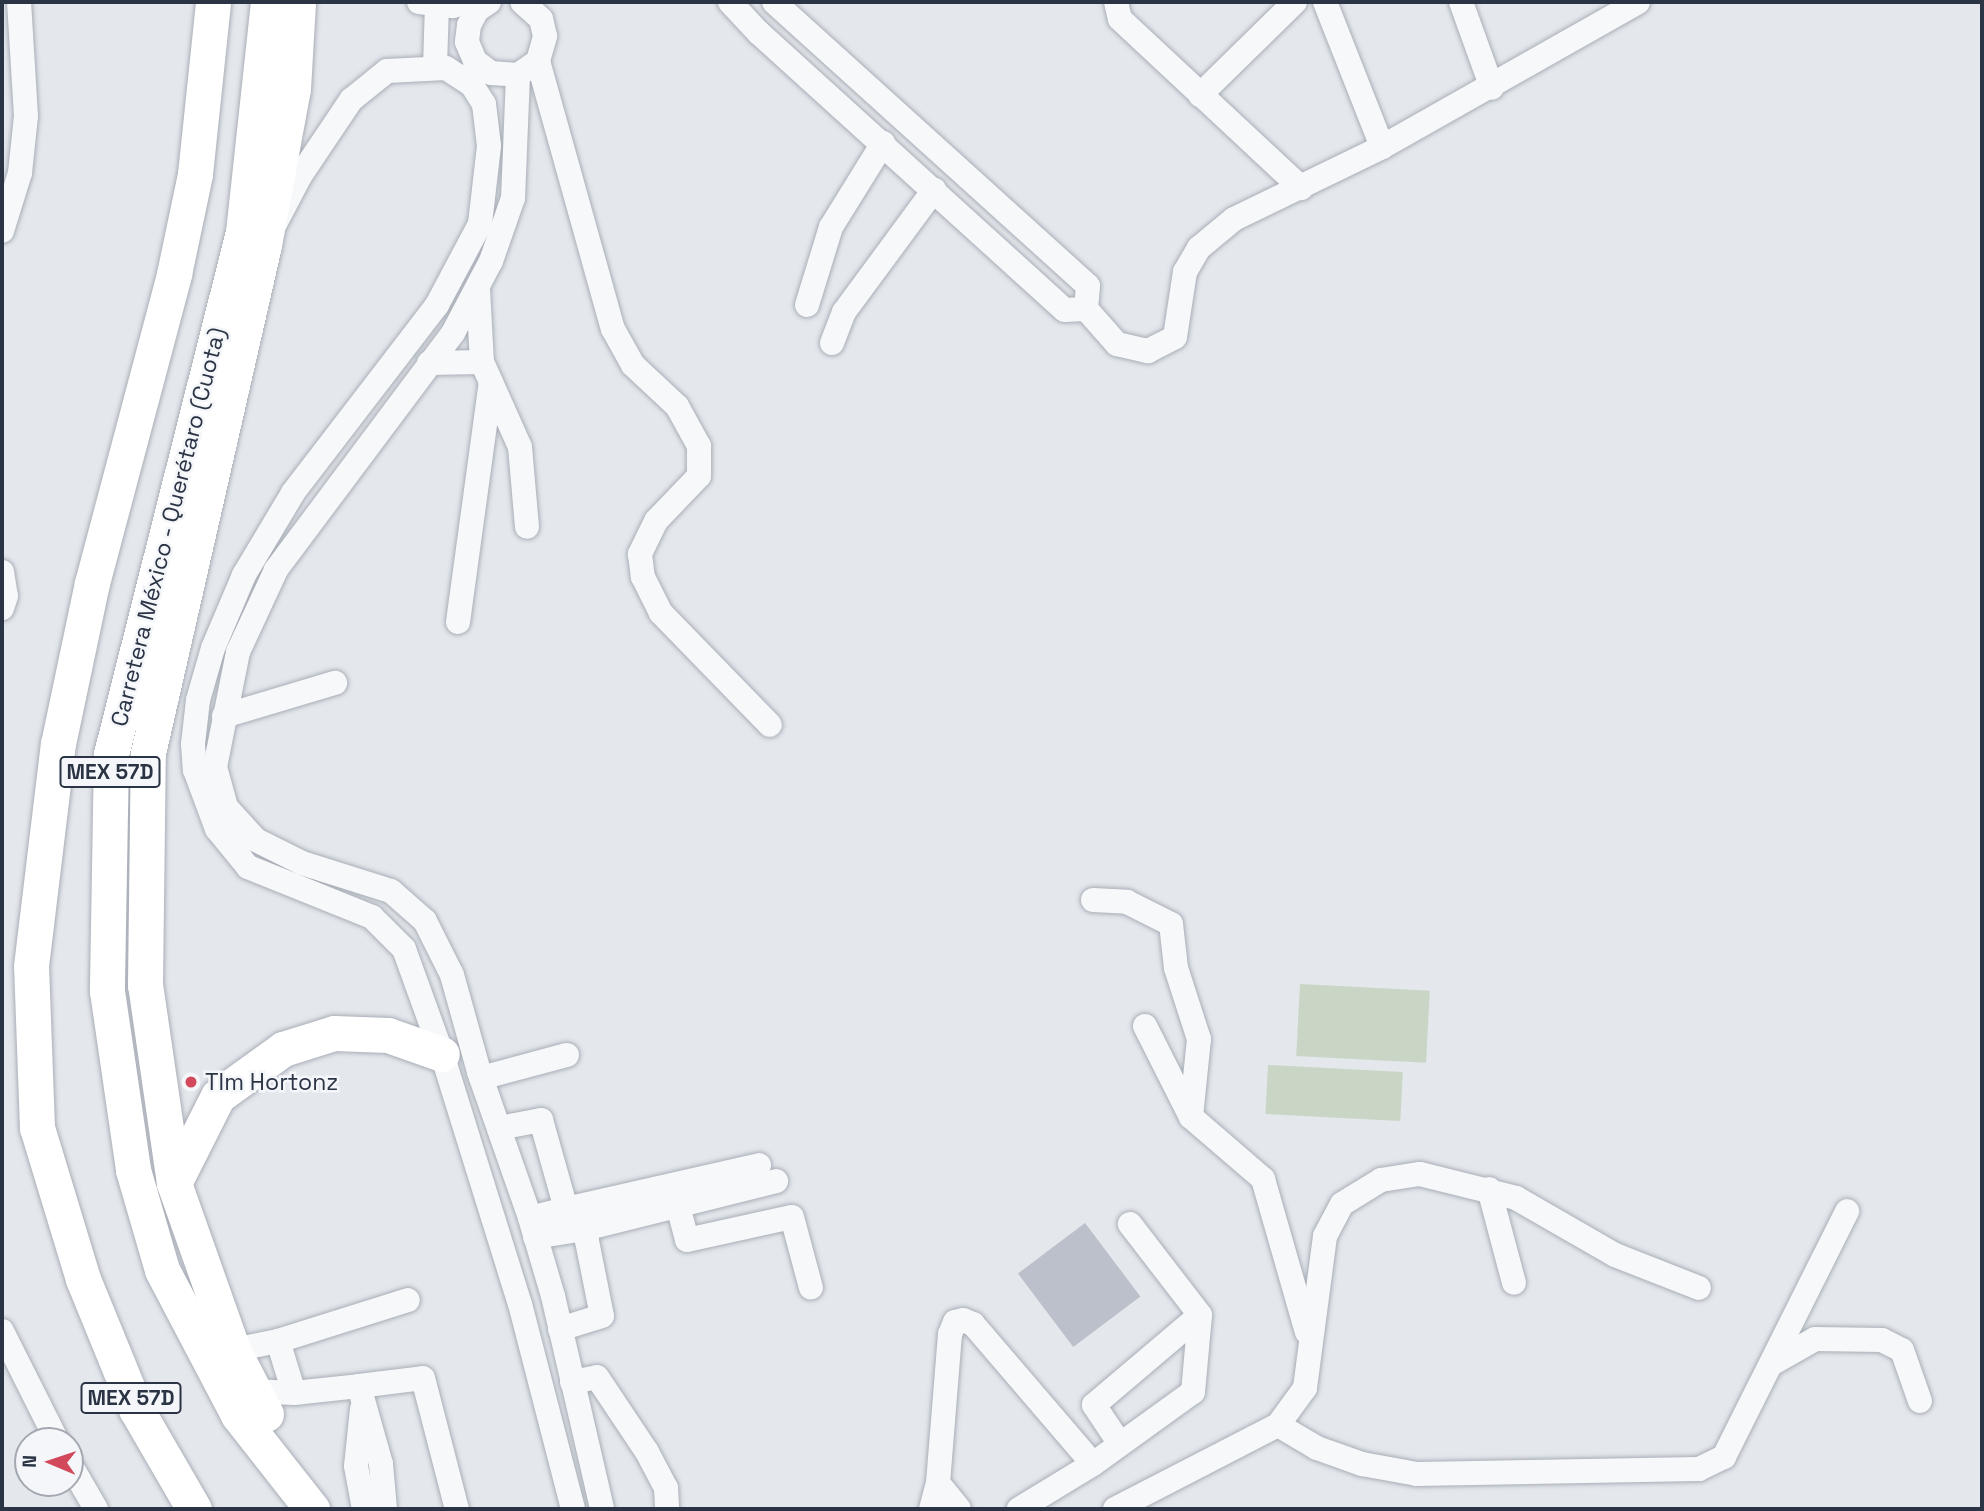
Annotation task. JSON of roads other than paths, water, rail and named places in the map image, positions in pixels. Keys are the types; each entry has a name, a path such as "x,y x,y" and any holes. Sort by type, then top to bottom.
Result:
{"highway":[{"name":"MEX 57D","path":"194,1509 136,1409 83,1279 37,1128 31,966 58,744 92,583 174,274 195,174 213,2"},
{"name":"Carretera México - Querétaro (Cuota)","path":"268,2 243,232 111,754 107,991 133,1170 162,1270 238,1415 312,1509"},
{"path":"298,2 293,89 264,245 149,753 145,985 174,1183 233,1350 252,1391 331,1509"},
{"path":"174,1183 218,1096 282,1049 334,1033 388,1035 442,1054"},
{"path":"83,1279 114,1403 170,1509"}],"street":[{"path":"2,231 20,173 26,116 19,2"},
{"path":"730,2 758,32 839,102 1065,310 1086,309"},
{"path":"774,2 1088,286 1086,309 1117,344 1148,351 1175,337 1185,272 1199,248 1234,219 1382,147 1492,88 1637,2"},
{"path":"1116,2 1120,19 1301,188"},
{"path":"1200,95 1295,2"},
{"path":"1325,2 1382,147"},
{"path":"1461,2 1492,88"},
{"path":"463,74 469,25 475,4 428,3 463,74 484,104 489,146 480,224 437,305 293,493 244,575 213,648 198,700 192,744 198,779 218,829 248,867 273,881 345,905 387,928 404,950 442,1054 520,1304 573,1509"},
{"path":"528,3 541,19 545,36 528,68 513,198 478,289 429,363 276,570 238,652 215,767 231,814 256,840 302,863 391,891 425,921 452,975 481,1078 533,1228 553,1296 601,1509"},
{"path":"463,74 475,61 467,42"},
{"path":"264,245 300,176 351,100 387,71 463,74 528,68"},
{"path":"528,68 613,329 633,365 677,406 699,446 699,475 656,521 640,554 643,577 661,613 770,725"},
{"path":"839,102 858,80"},
{"path":"807,305 831,227 883,143"},
{"path":"832,344 844,312 934,190"},
{"path":"458,622 486,372 478,289"},
{"path":"429,363 486,372"},
{"path":"486,372 520,447 527,527"},
{"path":"385,374 403,395"},
{"path":"2,572 6,596 2,608"},
{"path":"213,648 238,652"},
{"path":"224,716 335,683"},
{"path":"1093,900 1127,902 1171,924 1176,968 1199,1039 1191,1117"},
{"path":"1145,1026 1191,1117 1263,1179 1311,1343"},
{"path":"481,1078 567,1055"},
{"path":"499,1128 541,1120 566,1209"},
{"path":"768,1173 678,1206 584,1229 533,1228 566,1209 768,1173"},
{"path":"1115,1509 1278,1425 1305,1388 1325,1236 1342,1204 1381,1180 1420,1174 1489,1189 1516,1198 1615,1255 1699,1288"},
{"path":"1489,1189 1514,1283"},
{"path":"678,1206 687,1240 792,1217 811,1288"},
{"path":"1278,1425 1317,1448 1362,1464 1417,1474 1699,1469 1724,1457 1847,1211"},
{"path":"1019,1509 1093,1464 1193,1392 1200,1315 1130,1224"},
{"path":"560,1329 602,1316 584,1229"},
{"path":"520,1304 553,1296"},
{"path":"233,1350 278,1341 408,1300"},
{"path":"1120,1444 1094,1405 1200,1315"},
{"path":"931,1509 938,1483 950,1334 955,1322 963,1320 973,1324 1093,1464"},
{"path":"2,1331 50,1427"},
{"path":"1769,1366 1803,1342 1815,1339 1882,1340 1902,1350 1920,1401"},
{"path":"278,1341 295,1393"},
{"path":"572,1382 597,1377 653,1464 666,1489 667,1509"},
{"path":"252,1391 361,1392 423,1378 457,1509"},
{"path":"361,1392 356,1466 364,1509"},
{"path":"361,1392 381,1464 385,1509"},
{"path":"938,1483 958,1509"},
{"path":"84,1488 96,1509"}],"place":[{"name":"TIm Hortonz","path":"191,1082"}]}
